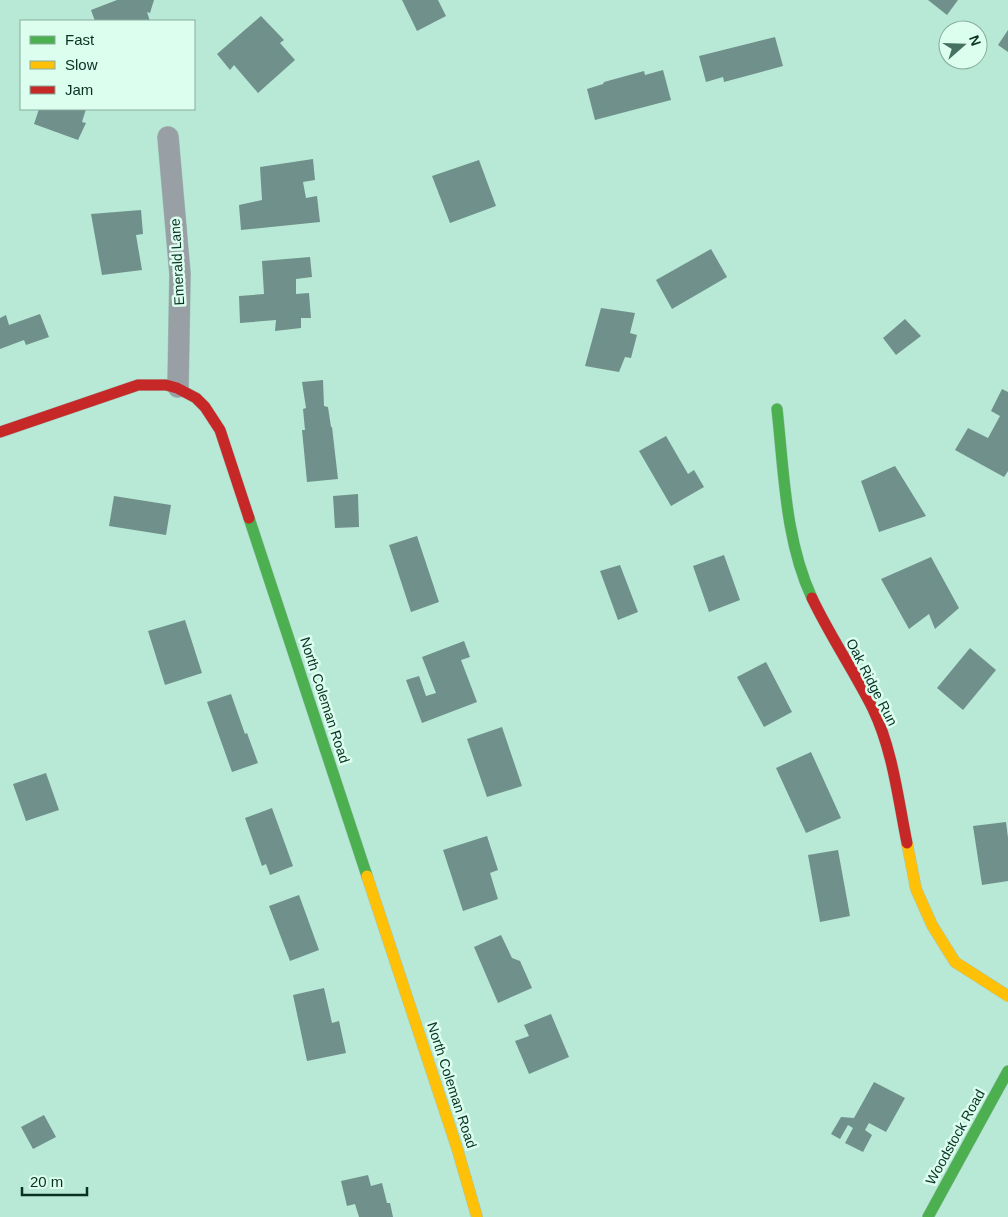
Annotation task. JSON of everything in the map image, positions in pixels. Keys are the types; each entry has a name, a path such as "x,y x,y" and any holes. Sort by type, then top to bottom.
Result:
{"street":[{"name":"Emerald Lane","path":"168,137 180,274 178,388"},
{"name":"North Coleman Road","path":"0,432 138,384 159,383 178,388 195,397 210,411 220,430 457,1148 477,1217"},
{"name":"Oak Ridge Run","path":"777,409 790,525 803,578 828,629 873,710 887,746 916,889 932,926 955,962 1008,996"},
{"name":"Woodstock Road","path":"928,1217 1008,1071"}],"building":[{"path":"117,0 154,0 150,13 147,12 150,20 95,20 91,10"},
{"path":"402,0 438,0 446,16 417,31"},
{"path":"928,0 958,0 947,15"},
{"path":"261,16 284,40 280,43 295,60 258,93 234,65 230,70 217,54"},
{"path":"1008,30 1008,52 998,45"},
{"path":"775,37 783,66 724,82 723,77 706,82 699,56"},
{"path":"663,70 671,100 595,120 587,89 604,82 644,71 645,75"},
{"path":"39,110 86,110 82,122 86,123 78,140 34,124"},
{"path":"313,159 315,180 303,182 306,198 317,196 320,222 241,230 239,205 262,200 260,167"},
{"path":"479,160 496,206 450,223 432,176"},
{"path":"141,210 143,234 136,235 142,270 102,275 91,214"},
{"path":"711,249 727,277 672,309 656,280"},
{"path":"310,257 312,277 296,279 296,294 309,293 311,318 301,318 301,328 275,331 276,320 240,323 239,296 264,294 262,261"},
{"path":"601,308 635,313 630,333 637,335 631,358 625,357 619,372 585,366"},
{"path":"40,314 49,337 26,345 24,340 0,349 0,318 6,315 9,325"},
{"path":"905,319 921,336 896,355 883,338"},
{"path":"323,380 324,406 328,407 332,427 338,479 307,482 302,430 305,430 303,409 306,408 302,382"},
{"path":"1002,389 1008,392 1008,471 1004,477 955,450 968,428 988,438 1000,416 991,411"},
{"path":"666,436 688,474 694,470 704,487 671,506 639,451"},
{"path":"895,466 926,516 879,532 861,481"},
{"path":"358,494 359,527 335,528 333,496"},
{"path":"114,496 171,505 166,535 109,526"},
{"path":"417,536 439,602 411,612 389,545"},
{"path":"724,555 740,600 709,612 693,566"},
{"path":"931,557 959,608 935,629 929,614 909,629 881,579"},
{"path":"620,565 638,612 618,620 600,571"},
{"path":"185,620 202,673 165,685 148,631"},
{"path":"464,641 470,657 461,660 477,702 422,723 406,680 419,676 426,696 436,693 422,657"},
{"path":"970,648 996,670 963,710 937,688"},
{"path":"766,662 792,712 764,727 737,677"},
{"path":"231,694 245,734 247,733 258,763 232,772 207,702"},
{"path":"502,727 522,786 487,797 467,739"},
{"path":"811,752 841,818 806,833 776,768"},
{"path":"46,773 59,810 26,821 13,784"},
{"path":"272,808 293,866 270,875 266,864 262,866 245,818"},
{"path":"1006,822 1008,881 982,885 973,826"},
{"path":"487,836 498,870 490,873 498,899 463,911 443,850"},
{"path":"838,850 850,916 820,922 808,855"},
{"path":"299,895 319,950 290,961 269,906"},
{"path":"501,935 512,958 520,961 532,988 498,1003 474,947"},
{"path":"324,988 332,1023 339,1021 346,1053 307,1061 293,995"},
{"path":"551,1014 569,1057 529,1074 515,1041 529,1036 524,1025"},
{"path":"874,1082 905,1098 886,1132 869,1123 865,1130 872,1135 863,1152 845,1143 853,1128 848,1125 840,1139 831,1134 841,1117 854,1118"},
{"path":"44,1115 56,1137 33,1149 21,1127"},
{"path":"368,1175 371,1186 382,1183 393,1217 359,1217 355,1204 347,1206 341,1181"}],"traffic: fast":[{"path":"777,409 791,529 796,553 812,598"},
{"path":"249,518 367,876"},
{"path":"928,1217 1008,1071"}],"traffic: slow":[{"path":"907,843 916,889 932,925 955,962 1008,996"},
{"path":"367,876 457,1148 477,1217"}],"traffic: jam":[{"path":"0,432 138,385 166,385 177,388 196,398 205,407 220,430 249,518"},
{"path":"812,598 866,695 880,725 894,775 907,843"}]}
